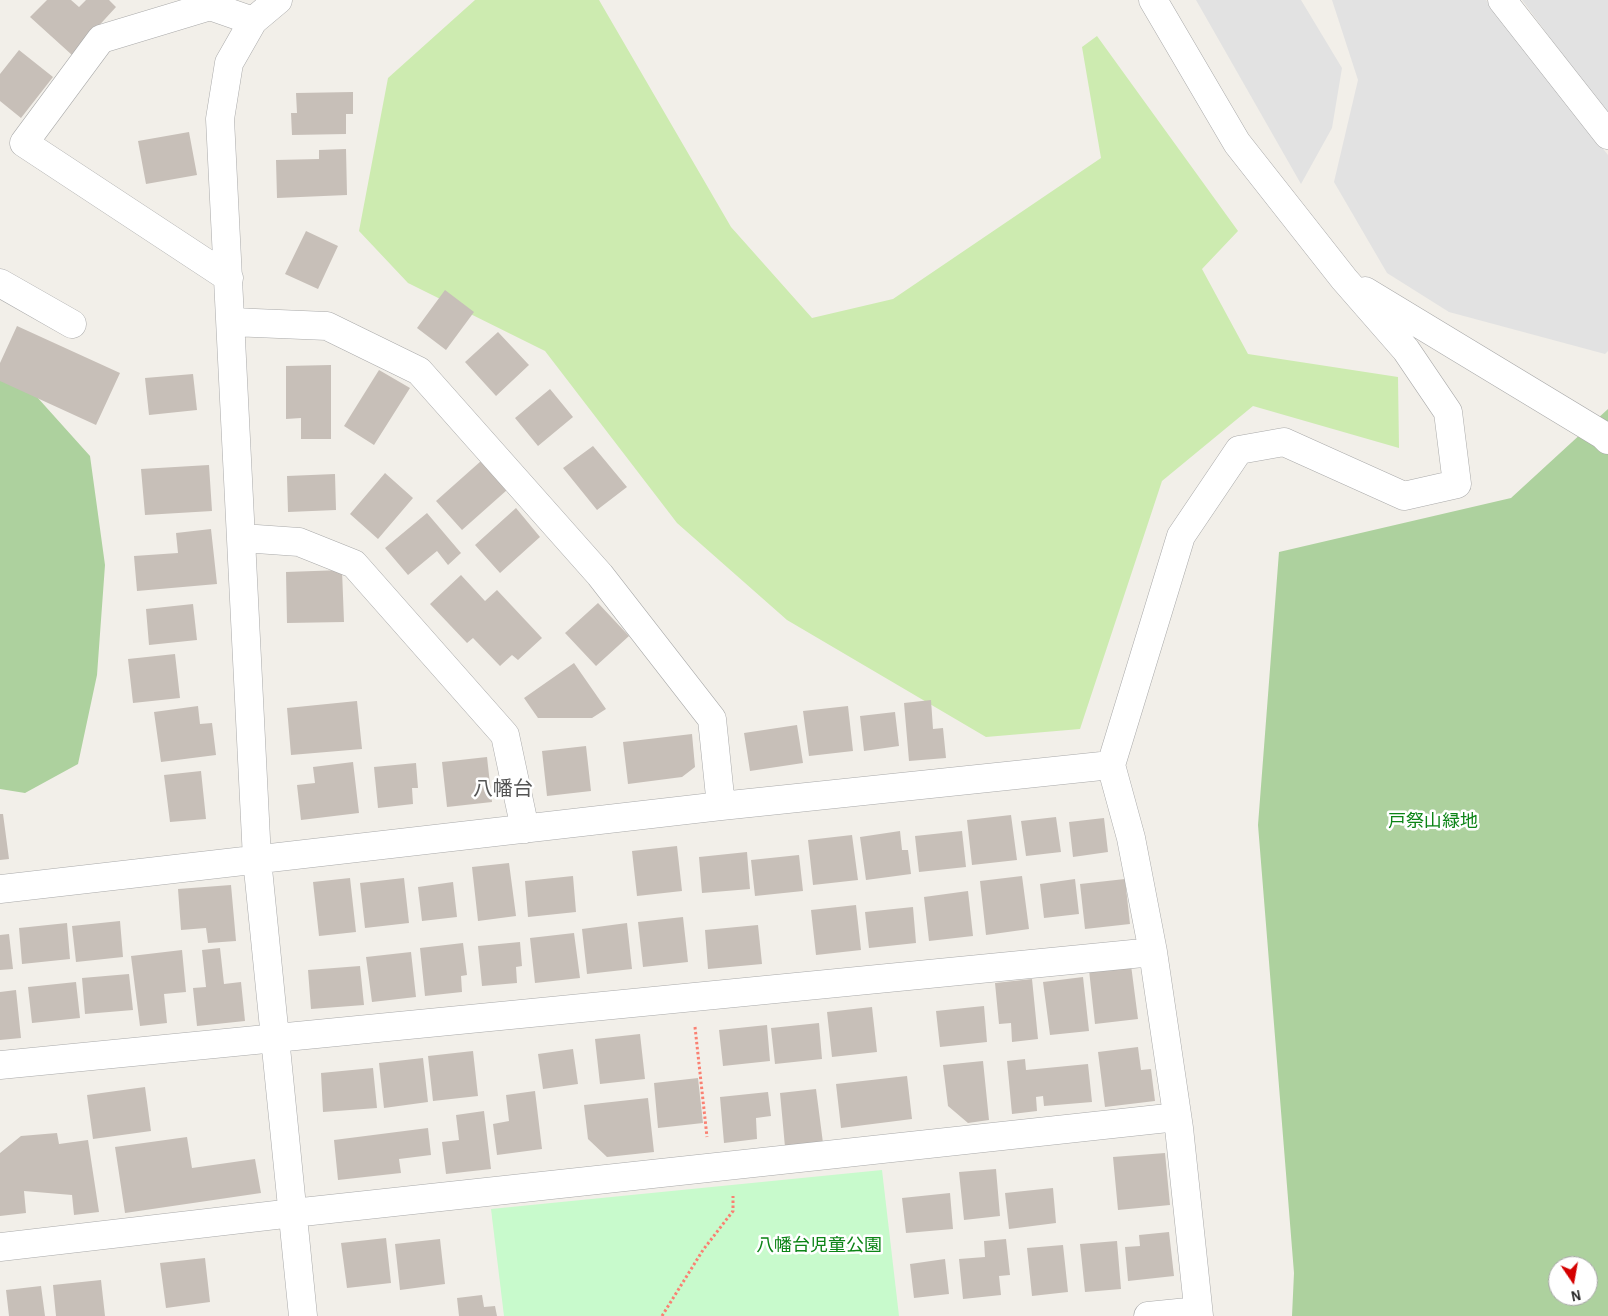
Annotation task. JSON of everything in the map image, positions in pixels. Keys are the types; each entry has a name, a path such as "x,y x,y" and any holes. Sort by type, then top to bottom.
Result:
{"street":[{"path":"278,0 253,21 229,63 220,119 257,859 303,1316"},
{"path":"1148,1316 1198,1313 1177,1117 1154,952 1131,838 1111,765 1181,536 1239,450 1284,442 1404,496 1458,484 1448,412 1406,350 1344,279 1236,143 1153,0"},
{"path":"1502,0 1608,135"},
{"path":"229,278 24,143 101,39 210,6 253,21"},
{"path":"1344,279 1603,435 1608,440"},
{"path":"0,282 72,324"},
{"path":"231,322 327,326 419,371 600,574 712,718 721,806"},
{"path":"242,538 299,542 354,564 505,735 525,829"},
{"path":"0,889 721,806 1111,765"},
{"path":"0,1065 1154,952"},
{"path":"0,1247 293,1213 1177,1117"}],"path":[{"path":"662,1316 703,1250 733,1212 720,1166 692,997"}],"green space":[{"path":"475,0 599,0 731,227 812,318 893,299 1101,158 1082,47 1097,36 1238,231 1202,269 1248,354 1398,377 1399,448 1253,406 1162,481 1080,729 986,737 787,620 677,523 545,351 408,283 359,231 388,78"},
{"path":"0,369 28,387 90,456 105,565 97,675 78,764 25,793 0,789"},
{"name":"戸祭山緑地","path":"1608,409 1608,1316 1292,1316 1294,1273 1258,825 1279,552 1511,498"},
{"name":"八幡台児童公園","path":"882,1170 899,1316 504,1316 491,1209"}],"shaded area":[{"path":"1196,0 1301,0 1342,68 1332,128 1301,184"},
{"path":"1332,0 1486,0 1608,155 1608,351 1605,354 1449,312 1387,273 1334,182 1358,80"},
{"path":"1522,0 1608,0 1608,116"}],"building":[{"path":"47,0 71,0 79,7 86,0 109,0 116,7 72,55 30,17"},
{"path":"19,50 53,77 21,118 0,101 0,74"},
{"path":"353,92 353,114 346,114 346,134 292,135 291,113 297,113 296,93"},
{"path":"189,132 197,175 146,184 138,141"},
{"path":"346,149 347,195 277,198 276,160 319,159 319,150"},
{"path":"306,231 338,246 318,289 285,274"},
{"path":"445,290 474,312 446,350 417,328"},
{"path":"17,326 120,373 96,425 0,381 0,363"},
{"path":"498,332 529,365 496,396 465,362"},
{"path":"331,365 331,439 301,439 301,418 286,419 286,366"},
{"path":"379,370 410,388 374,445 344,426"},
{"path":"193,374 197,410 149,415 145,378"},
{"path":"550,389 573,417 538,446 515,418"},
{"path":"593,446 627,487 597,510 563,468"},
{"path":"481,461 507,490 462,530 436,501"},
{"path":"209,465 212,511 145,515 141,469"},
{"path":"385,473 413,498 378,539 350,514"},
{"path":"335,474 336,510 288,512 287,476"},
{"path":"516,508 540,537 500,573 475,545"},
{"path":"427,513 461,553 448,565 437,551 408,575 385,548"},
{"path":"211,529 217,584 137,591 134,556 178,553 176,533"},
{"path":"342,570 344,622 287,623 286,572"},
{"path":"461,575 485,601 497,590 542,638 518,660 512,655 500,666 473,638 467,643 430,604"},
{"path":"598,603 629,636 596,666 565,633"},
{"path":"193,604 197,640 149,645 146,609"},
{"path":"175,654 180,698 133,703 128,659"},
{"path":"574,663 606,709 592,718 538,718 524,698"},
{"path":"931,700 933,729 943,728 946,758 909,761 904,703"},
{"path":"357,701 362,749 291,755 287,708"},
{"path":"198,706 200,724 212,723 216,755 161,762 154,712"},
{"path":"848,706 853,751 809,756 803,711"},
{"path":"895,712 899,746 864,751 860,716"},
{"path":"797,725 803,763 750,771 744,733"},
{"path":"692,734 695,767 682,777 628,784 623,742"},
{"path":"586,746 591,791 547,796 542,751"},
{"path":"487,757 492,802 447,807 442,762"},
{"path":"353,762 359,813 301,820 297,785 315,783 313,767"},
{"path":"416,763 418,788 412,788 413,804 378,808 374,767"},
{"path":"201,771 206,819 170,822 164,775"},
{"path":"0,814 3,814 9,859 0,860"},
{"path":"1011,815 1017,860 972,865 967,820"},
{"path":"1056,817 1061,852 1026,856 1021,821"},
{"path":"1104,818 1108,852 1073,857 1069,822"},
{"path":"900,831 902,850 908,850 911,874 866,880 860,837"},
{"path":"962,831 966,867 919,872 915,836"},
{"path":"852,835 858,880 813,885 808,840"},
{"path":"677,846 682,891 637,896 632,851"},
{"path":"747,852 750,889 702,893 699,857"},
{"path":"799,855 803,891 755,896 751,860"},
{"path":"509,863 516,916 478,921 472,867"},
{"path":"573,876 576,912 528,917 525,881"},
{"path":"1022,876 1029,929 986,935 980,881"},
{"path":"350,878 356,932 319,936 313,882"},
{"path":"404,878 409,923 365,928 360,883"},
{"path":"1075,879 1079,914 1044,918 1040,884"},
{"path":"1125,879 1130,924 1085,929 1080,884"},
{"path":"453,882 457,917 422,921 418,887"},
{"path":"231,885 236,941 208,943 206,928 181,930 178,889"},
{"path":"968,891 973,936 929,941 924,897"},
{"path":"856,905 861,950 816,955 811,910"},
{"path":"913,907 916,943 869,948 865,912"},
{"path":"683,917 688,962 643,967 638,922"},
{"path":"120,921 123,957 76,962 72,926"},
{"path":"67,923 70,959 22,964 19,928"},
{"path":"627,923 632,969 587,974 582,929"},
{"path":"758,925 762,964 708,969 705,930"},
{"path":"574,933 580,978 535,983 530,938"},
{"path":"9,934 13,969 0,970 0,935"},
{"path":"520,942 522,966 516,967 517,983 482,986 478,946"},
{"path":"463,943 467,975 461,976 462,992 425,996 420,948"},
{"path":"220,948 224,984 241,982 245,1021 197,1026 193,988 206,987 202,950"},
{"path":"182,950 186,992 164,994 167,1023 140,1026 131,956"},
{"path":"411,952 416,997 372,1002 366,957"},
{"path":"1131,965 1138,1019 1095,1024 1089,970"},
{"path":"360,966 364,1005 311,1009 308,970"},
{"path":"129,974 133,1010 85,1014 82,978"},
{"path":"1083,977 1089,1031 1050,1035 1043,982"},
{"path":"1032,979 1038,1039 1012,1042 1011,1023 999,1024 995,983"},
{"path":"76,982 80,1018 32,1023 28,987"},
{"path":"16,990 21,1038 0,1040 0,992"},
{"path":"984,1006 987,1042 940,1047 936,1011"},
{"path":"872,1007 877,1052 832,1057 827,1012"},
{"path":"819,1023 822,1059 775,1064 771,1028"},
{"path":"767,1025 770,1061 723,1066 719,1030"},
{"path":"640,1034 645,1079 600,1084 595,1039"},
{"path":"1138,1047 1141,1070 1151,1069 1155,1101 1105,1107 1098,1052"},
{"path":"573,1049 578,1084 543,1089 538,1054"},
{"path":"473,1051 478,1096 433,1101 428,1056"},
{"path":"423,1058 428,1102 384,1108 379,1063"},
{"path":"1025,1059 1026,1070 1088,1064 1092,1102 1044,1106 1043,1096 1036,1097 1037,1111 1012,1114 1007,1061"},
{"path":"983,1061 989,1120 968,1123 948,1106 943,1065"},
{"path":"373,1068 377,1108 323,1112 321,1073"},
{"path":"907,1076 912,1119 841,1128 836,1084"},
{"path":"698,1078 703,1123 658,1128 654,1083"},
{"path":"145,1087 151,1131 93,1139 87,1095"},
{"path":"816,1089 823,1143 785,1147 780,1093"},
{"path":"535,1091 542,1149 497,1155 493,1124 509,1121 506,1095"},
{"path":"768,1092 771,1116 756,1118 757,1139 724,1143 720,1097"},
{"path":"648,1098 654,1152 607,1157 588,1139 584,1105"},
{"path":"484,1111 491,1169 446,1174 442,1142 459,1140 456,1115"},
{"path":"428,1128 431,1155 399,1159 401,1173 338,1180 334,1140"},
{"path":"57,1133 59,1144 88,1140 99,1212 74,1215 72,1195 24,1191 26,1213 0,1216 0,1153 21,1136"},
{"path":"187,1137 192,1168 255,1159 261,1193 125,1213 115,1147"},
{"path":"1165,1153 1170,1205 1118,1210 1113,1157"},
{"path":"996,1169 1000,1216 964,1220 959,1172"},
{"path":"1053,1188 1056,1223 1009,1229 1005,1193"},
{"path":"950,1193 953,1229 906,1233 902,1198"},
{"path":"1169,1232 1174,1276 1128,1281 1125,1247 1140,1246 1139,1235"},
{"path":"386,1238 391,1283 347,1288 341,1243"},
{"path":"440,1239 445,1284 400,1290 395,1244"},
{"path":"1006,1239 1010,1275 999,1276 1001,1295 963,1299 959,1259 985,1257 984,1241"},
{"path":"1117,1241 1121,1289 1085,1292 1080,1244"},
{"path":"1063,1245 1068,1292 1032,1296 1027,1248"},
{"path":"205,1258 210,1302 166,1308 160,1263"},
{"path":"945,1259 949,1294 914,1298 910,1264"},
{"path":"101,1280 105,1316 56,1316 53,1285"},
{"path":"41,1286 45,1316 9,1316 6,1290"},
{"path":"482,1295 484,1307 495,1306 497,1316 459,1316 457,1298"}],"district":[{"name":"八幡台","path":"503,789"}]}
